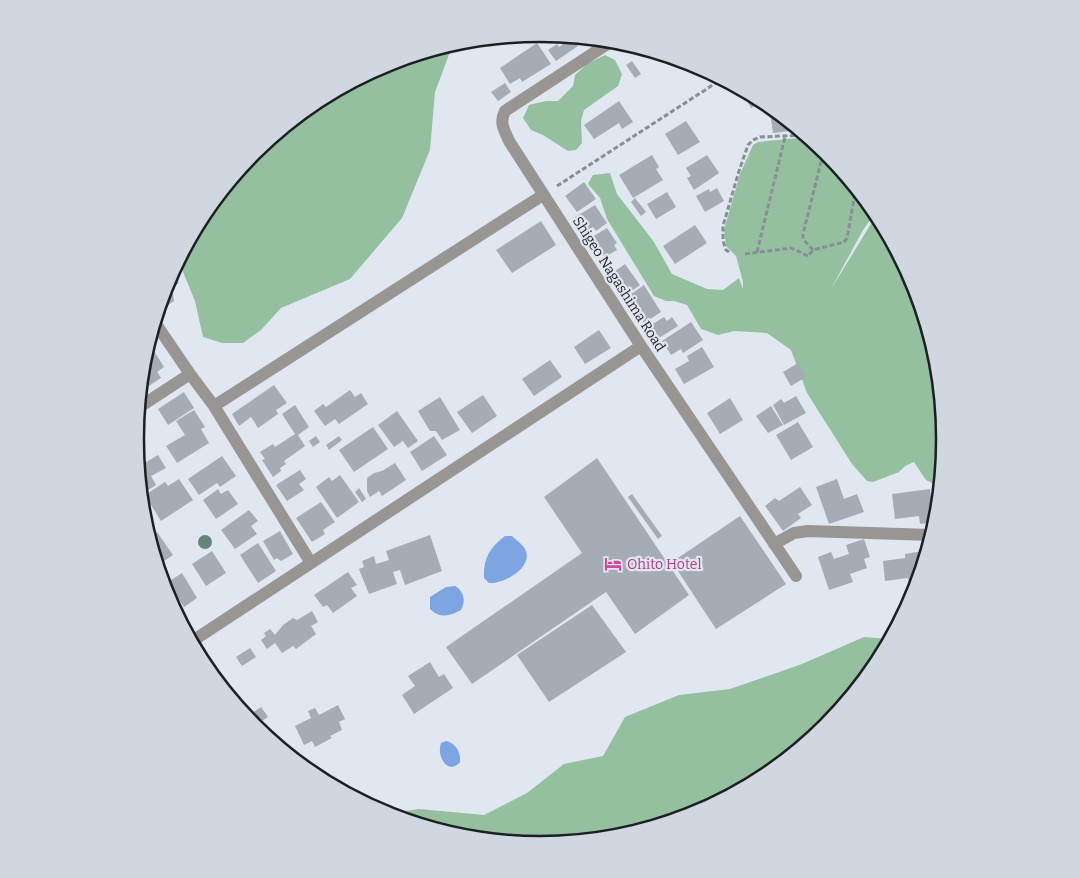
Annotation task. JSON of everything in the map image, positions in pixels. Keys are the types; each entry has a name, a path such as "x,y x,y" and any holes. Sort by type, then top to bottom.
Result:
{"street":[{"name":"Shigeo Nagashima Road","path":"602,48 505,111 501,118 508,141 641,346 796,576"},
{"path":"214,406 544,194"},
{"path":"159,329 214,406 311,563"},
{"path":"197,638 641,346"},
{"path":"145,403 190,374"},
{"path":"774,544 794,533 808,531 925,535"}],"path":[{"path":"544,194 715,83"},
{"path":"729,252 726,250 723,241 723,226 748,145 760,137 795,136"},
{"path":"757,252 785,137"},
{"path":"813,250 804,239 803,234 821,160"},
{"path":"745,254 791,248 808,256 813,250 844,242 854,197"}],"green space":[{"path":"450,53 435,92 430,150 402,218 350,279 281,308 261,330 243,343 222,343 203,337 195,301 182,269 184,264 210,219 225,198 260,159 299,124 320,109 365,83 413,64"},
{"path":"605,55 615,60 622,74 618,86 584,110 581,121 582,143 576,150 568,151 543,135 531,130 523,118 529,105 546,101 558,101 573,86 575,75 587,64"},
{"path":"798,138 838,178 870,220 831,289 872,222 896,264 915,312 929,362 936,413 936,465 934,484 926,480 914,462 905,466 899,472 873,482 867,481 852,464 807,393 791,350 767,333 734,331 718,335 701,329 687,305 666,301 654,296 607,219 600,198 588,184 593,175 610,173 617,194 654,242 672,274 707,289 723,290 739,278 743,289 736,256 726,246 724,230 740,174 753,145 758,142"},
{"path":"864,637 882,638 855,680 801,737 760,769 715,795 692,805 643,822 617,828 566,835 540,836 514,835 463,828 437,822 405,811 419,809 484,815 527,793 564,764 603,756 625,717 679,695 730,689 802,664"}],"water":[{"path":"505,536 512,536 524,547 527,558 525,564 508,578 495,583 489,583 484,578 486,559 495,545"},
{"path":"455,586 463,596 461,610 445,616 430,609 430,597 446,587"},
{"path":"446,741 453,744 459,752 460,762 456,766 447,766 440,753 441,743"}],"building":[{"path":"537,43 551,64 522,82 520,78 510,84 500,68"},
{"path":"564,43 578,46 556,61 548,50 557,44 559,47"},
{"path":"632,61 641,74 635,78 626,65"},
{"path":"505,83 511,92 498,101 491,92"},
{"path":"619,101 633,122 622,129 619,123 594,139 584,125"},
{"path":"771,117 789,131 773,133"},
{"path":"686,121 700,142 678,155 665,134"},
{"path":"652,155 659,167 656,169 663,180 633,198 619,175"},
{"path":"707,155 719,173 694,190 687,178 691,176 686,168"},
{"path":"584,182 596,199 577,212 565,196"},
{"path":"717,188 724,201 705,212 696,196 709,189 710,192"},
{"path":"667,192 676,207 656,219 647,204"},
{"path":"635,198 646,212 641,216 631,202"},
{"path":"595,205 607,223 596,231 593,227 585,232 575,217"},
{"path":"541,221 556,245 512,273 496,250"},
{"path":"695,225 707,243 675,264 663,246"},
{"path":"607,228 617,243 614,245 617,250 605,257 592,237"},
{"path":"625,264 640,285 626,295 611,274"},
{"path":"644,285 661,312 644,323 627,297"},
{"path":"172,291 174,301 167,305"},
{"path":"664,317 667,321 672,317 678,326 656,340 648,327"},
{"path":"691,322 703,340 683,353 681,349 671,355 662,341"},
{"path":"599,330 611,348 585,364 574,347"},
{"path":"702,347 714,367 684,384 675,369 689,361 687,356"},
{"path":"154,351 164,367 157,372 161,378 147,387"},
{"path":"550,360 562,377 534,396 522,379"},
{"path":"798,363 806,377 791,386 783,372"},
{"path":"274,385 287,403 276,410 278,414 258,428 251,417 239,426 232,414"},
{"path":"350,390 355,397 361,393 368,404 339,424 335,419 325,426 314,411 323,404 326,407"},
{"path":"184,392 194,408 168,425 158,409"},
{"path":"483,395 497,416 472,433 457,412"},
{"path":"796,396 806,413 784,425 773,405 781,399 784,403"},
{"path":"440,397 460,430 442,440 436,431 430,431 418,411"},
{"path":"730,398 743,420 720,434 707,413"},
{"path":"295,405 309,427 298,435 305,446 284,461 286,464 273,477 262,460 265,459 260,452 273,444 275,447 295,434 282,414"},
{"path":"771,406 783,425 768,433 756,416"},
{"path":"194,410 205,427 201,429 209,443 177,463 166,446 185,435 176,421"},
{"path":"397,411 418,441 408,448 403,441 394,447 378,425"},
{"path":"798,422 813,447 791,460 776,435"},
{"path":"373,427 388,449 354,472 339,450"},
{"path":"316,436 320,442 313,447 309,441"},
{"path":"339,436 342,440 329,450 326,445"},
{"path":"434,436 447,455 422,471 410,452"},
{"path":"158,455 166,468 151,476 156,485 147,491 144,465"},
{"path":"222,456 236,476 220,487 217,483 199,495 188,479"},
{"path":"597,458 689,595 635,634 606,592 472,684 446,647 582,553 544,497"},
{"path":"395,463 406,480 382,496 379,491 370,497 367,491 367,478"},
{"path":"300,470 306,479 299,484 304,490 287,501 276,485"},
{"path":"340,475 359,502 337,518 316,487 329,477 332,481"},
{"path":"179,479 193,500 161,521 149,501 147,493 165,482 168,486"},
{"path":"837,479 844,499 857,494 864,512 829,524 816,487"},
{"path":"800,487 812,505 798,514 801,518 783,531 765,506 775,498 779,501"},
{"path":"359,488 366,499 362,502 355,492"},
{"path":"218,489 221,494 228,490 238,504 216,519 203,500"},
{"path":"930,489 931,501 927,523 920,524 919,516 895,519 892,494"},
{"path":"632,494 662,536 658,539 628,497"},
{"path":"321,502 335,522 323,530 325,534 312,542 296,518"},
{"path":"249,510 258,521 251,526 257,534 235,549 221,530"},
{"path":"740,516 786,584 716,629 672,562"},
{"path":"280,531 293,554 281,561 277,558 274,560 263,541"},
{"path":"157,532 173,555 163,561 157,542 155,533"},
{"path":"430,535 442,571 405,585 400,570 393,572 397,584 369,594 359,569 364,567 362,561 374,556 376,564 389,560 386,551"},
{"path":"864,539 870,557 864,559 867,568 850,574 853,582 829,590 818,557 831,552 834,559 849,554 846,545"},
{"path":"258,543 276,571 258,583 240,555"},
{"path":"212,551 226,573 206,586 192,564"},
{"path":"920,552 909,583 908,578 885,581 883,561 905,558 905,554"},
{"path":"348,572 357,585 351,588 357,596 333,613 327,605 323,607 314,595"},
{"path":"182,573 197,598 184,607 175,592 170,581"},
{"path":"592,605 626,652 549,702 517,655"},
{"path":"312,611 318,622 311,626 316,634 296,649 293,646 282,653 275,643 267,649 261,640 266,636 264,633 270,629 275,635 283,625 293,618 297,620"},
{"path":"250,648 256,657 242,666 236,657"},
{"path":"430,662 439,677 444,674 453,688 414,714 402,695 415,686 408,676"},
{"path":"338,705 345,719 339,722 342,730 315,747 312,741 304,745 295,726 311,718 308,711 315,708 319,715"},
{"path":"261,707 268,717 262,721 253,712"}],"place":[{"name":"Ohito Hotel","path":"613,564"}]}
